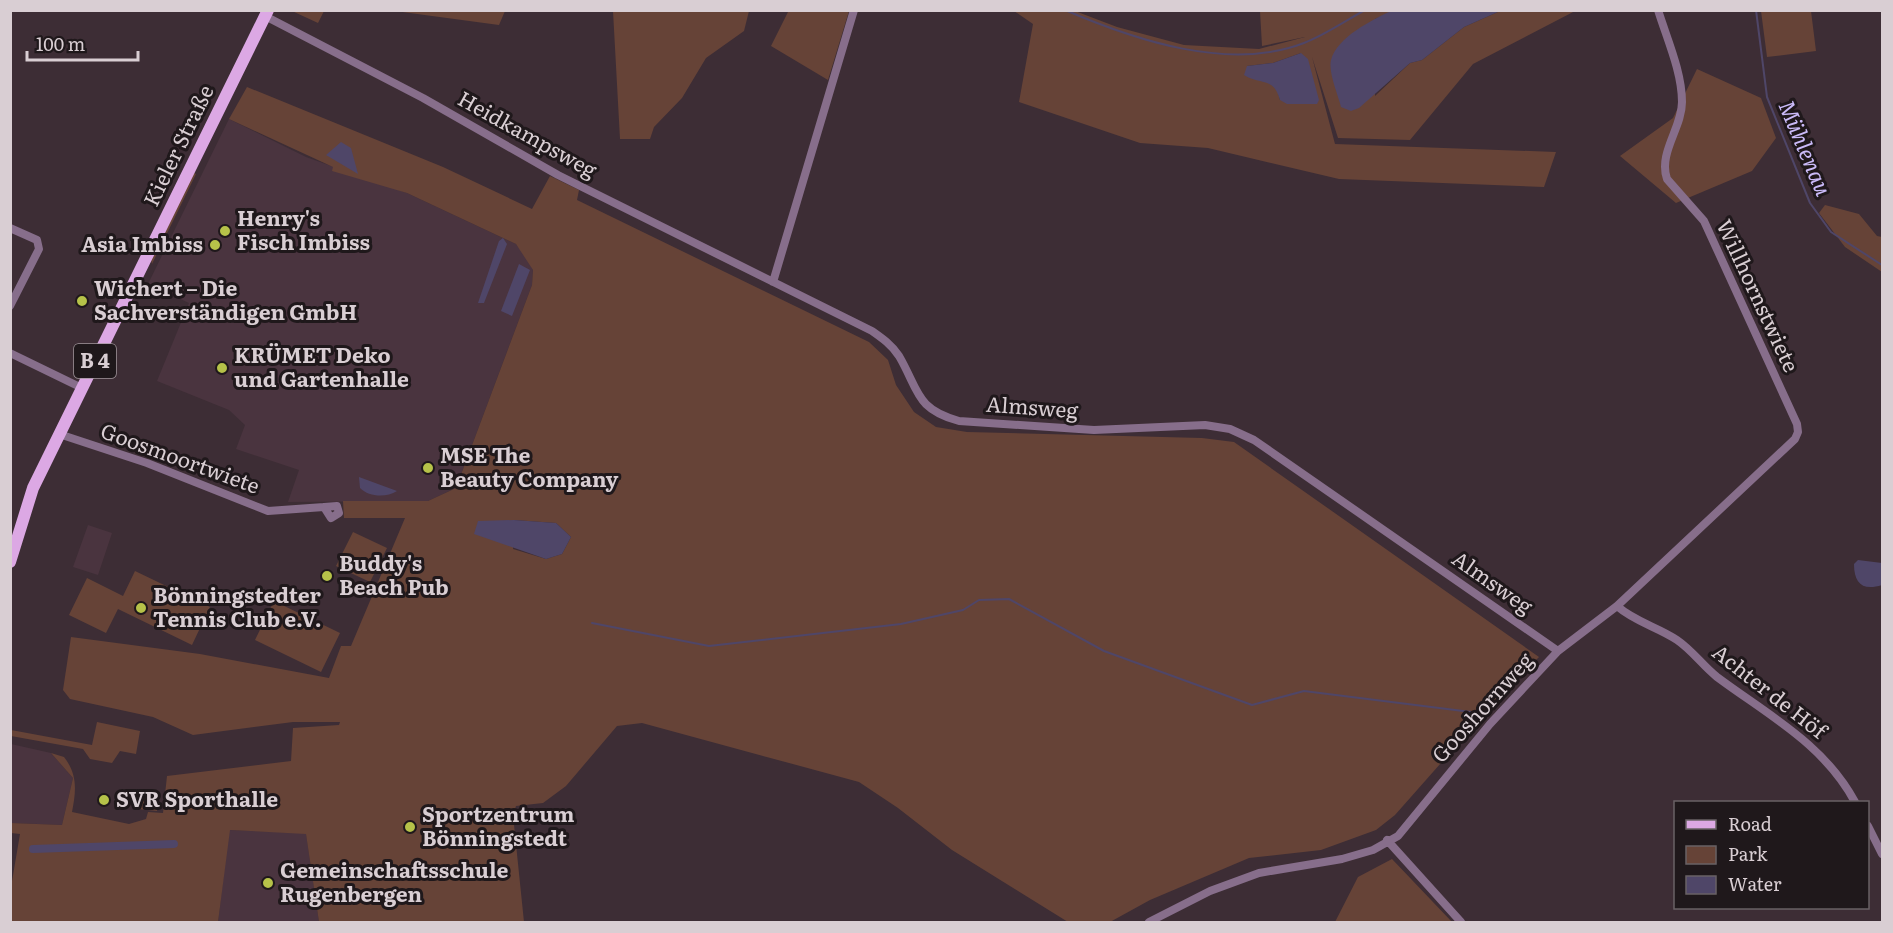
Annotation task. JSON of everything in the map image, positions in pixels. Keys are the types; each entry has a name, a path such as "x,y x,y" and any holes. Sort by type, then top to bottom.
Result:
{"main road":[{"name":"Kieler Straße","path":"10,562 23,515 60,434 266,13"}],"street":[{"path":"773,282 854,10"},
{"name":"Willhornstwiete","path":"1658,10 1682,89 1682,106 1669,147 1665,173 1667,179 1704,221 1798,432"},
{"name":"Heidkampsweg","path":"266,13 423,98 558,176 773,282"},
{"path":"10,228 37,240 39,249 11,306"},
{"name":"Almsweg","path":"773,282 872,331 888,342 899,357 916,394 929,408 942,416 959,421 1094,430 1205,425 1230,429 1254,440 1558,651"},
{"path":"10,353 82,388"},
{"name":"Gooshornweg","path":"1149,922 1210,891 1258,873 1342,859 1373,850 1387,840 1398,836 1490,724 1558,651 1617,606 1795,439 1798,432"},
{"name":"Goosmoortwiete","path":"60,434 147,463 268,510 324,507"},
{"name":"Achter de Höf","path":"1617,606 1633,618 1680,642 1715,676 1789,727 1827,762 1854,801"},
{"path":"1869,828 1882,854"},
{"path":"1387,840 1461,922"}],"shaded area":[{"path":"229,119 306,157 407,193 516,244 527,258 533,270 532,285 456,488 428,501 288,502 299,470 236,449 245,425 229,410 157,381 189,303 148,284"},
{"path":"88,525 112,533 98,575 73,567"},
{"path":"11,744 51,753 73,778 62,825 11,823"},
{"name":"Gemeinschaftsschule Rugenbergen","path":"229,830 306,833 319,922 218,922"}],"green space":[{"path":"505,10 499,25 395,11"},
{"path":"613,10 749,11 744,31 706,58 682,98 654,127 650,139 620,139"},
{"path":"789,10 849,11 828,80 771,46"},
{"path":"292,11 324,11 318,23"},
{"path":"1014,11 1075,11 1117,27 1184,45 1259,49 1305,37 1262,46 1260,11 1393,11 1375,19 1375,96 1410,63 1422,60 1464,27 1500,11 1575,11 1473,64 1410,140 1338,138 1312,57 1335,144 1556,152 1544,187 1339,179 1208,148 1140,143 1019,102 1033,24","holes":["1301,53 1280,100 1277,88 1247,66 1273,63"]},
{"path":"1761,11 1811,11 1816,51 1767,57"},
{"path":"1697,69 1761,98 1776,138 1752,171 1676,203 1620,156 1673,118"},
{"path":"247,87 443,167 532,209 550,176 579,190 577,200 869,342 888,360 896,385 914,412 936,427 967,432 1202,438 1234,442 1539,657 1494,703 1395,815 1376,830 1321,850 1249,858 1150,900 1110,922 1068,922 952,850 898,808 859,782 642,723 617,726 566,786 543,803 516,806 513,815 524,922 319,922 306,834 230,830 218,922 11,922 11,887 20,834 11,833 11,823 62,825 73,778 51,753 64,757 72,770 75,790 72,812 129,824 146,819 148,812 163,813 167,776 291,761 293,728 339,725 340,722 293,722 193,735 153,717 70,699 63,690 71,637 200,654 329,678 341,646 351,646 405,518 344,518 343,501 428,501 456,488 532,285 533,270 516,244 407,193 332,171 333,167 229,119","holes":["514,520 556,523 571,537 562,554 546,559 513,549"]},
{"path":"192,172 196,174 152,264 151,259"},
{"path":"1825,205 1859,214 1877,236 1882,237 1882,272 1845,247 1819,213"},
{"path":"353,532 387,548 370,582 336,566"},
{"name":"Bönningstedter Tennis Club e.V.","path":"135,571 210,607 192,645 118,609 106,633 69,615 87,578 123,596"},
{"path":"274,601 340,633 321,672 255,640"},
{"path":"97,722 140,731 136,754 120,751 112,763 90,759 83,749 11,736 11,730 92,745"},
{"path":"139,795 159,797 157,811 138,809"},
{"path":"1392,859 1452,922 1335,922 1358,877"}],"water":[{"path":"1393,10 1500,11 1464,27 1422,60 1410,63 1359,108 1351,111 1341,107 1330,65 1335,52 1340,44 1356,30"},
{"path":"1301,53 1308,59 1319,100 1317,104 1287,104 1280,100 1270,84 1244,75 1247,66 1273,63"},
{"path":"341,142 351,148 358,174 326,155"},
{"path":"503,238 507,244 484,303 478,303 499,241"},
{"path":"519,264 530,270 512,316 501,311"},
{"path":"359,477 397,491 383,496 373,495 360,488"},
{"path":"514,520 556,523 571,537 562,554 546,559 474,534 478,521"},
{"path":"1858,560 1882,563 1882,585 1870,587 1858,581 1854,564"}],"waterway":[{"name":"Mühlenau","path":"1065,10 1121,32 1183,49 1245,54 1275,51 1304,43 1365,10"},
{"name":"Mühlenau","path":"1756,10 1767,97 1810,203 1831,232 1882,265"},
{"path":"592,623 709,646 901,624 963,610 979,600 1009,599 1104,651 1252,705 1304,691 1471,712"},
{"path":"33,849 174,844"}],"place":[{"name":"Henry's Fisch Imbiss","path":"225,231"},
{"name":"Asia Imbiss","path":"215,245"},
{"name":"Wichert – Die Sachverständigen GmbH","path":"82,301"},
{"name":"KRÜMET Deko und Gartenhalle","path":"222,368"},
{"name":"MSE The Beauty Company","path":"428,468"},
{"name":"Buddy's Beach Pub","path":"327,576"},
{"name":"Bönningstedter Tennis Club e.V.","path":"141,608"},
{"name":"SVR Sporthalle","path":"104,800"},
{"name":"Sportzentrum Bönningstedt","path":"410,827"},
{"name":"Gemeinschaftsschule Rugenbergen","path":"268,883"}]}
